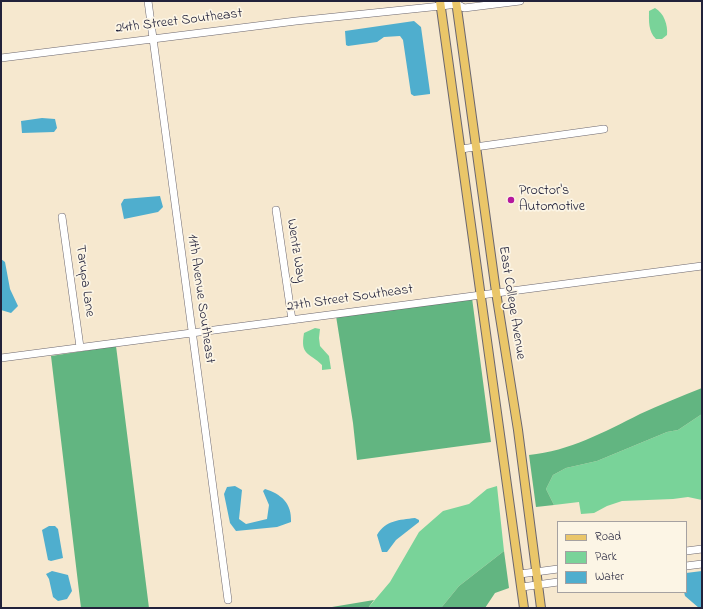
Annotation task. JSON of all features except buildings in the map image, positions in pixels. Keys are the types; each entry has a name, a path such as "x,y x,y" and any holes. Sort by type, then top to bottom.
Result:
{"main road":[{"name":"East College Avenue","path":"458,2 476,147 496,292 518,430 541,608"},
{"name":"East College Avenue","path":"441,3 524,608"}],"street":[{"name":"11th Avenue Southeast","path":"148,1 228,600"},
{"name":"24th Street Southeast","path":"1,58 441,3 458,2 464,8 520,1"},
{"path":"461,149 604,129"},
{"name":"Wentz Way","path":"276,210 292,320"},
{"name":"Tarupa Lane","path":"62,218 80,347"},
{"name":"27th Street Southeast","path":"1,358 702,266"},
{"path":"687,551 702,549"},
{"path":"687,566 702,564"},
{"path":"520,574 557,569"},
{"path":"522,587 557,582"}],"green space":[{"path":"655,8 663,16 667,27 667,35 662,39 656,39 650,29 649,11"},
{"path":"472,298 491,442 357,460 353,423 336,316"},
{"path":"315,328 320,329 320,346 329,356 331,369 322,370 322,365 307,353 303,346 304,333"},
{"path":"116,346 149,608 81,608 51,356"},
{"path":"702,388 702,414 678,430 667,432 597,461 566,468 553,475 546,489 554,505 536,507 529,455 544,453 586,440 640,414"},
{"path":"702,414 702,500 688,497 622,501 607,506 594,513 581,514 579,502 554,505 546,489 553,475 566,468 597,461 667,432 678,430"},
{"path":"497,486 504,551 459,586 441,608 368,608 390,582 419,532 443,511 469,504 487,489"},
{"path":"504,551 509,588 495,593 485,608 441,608 459,586"},
{"path":"374,600 368,608 326,608"}],"water":[{"path":"414,21 421,27 430,94 414,96 411,94 403,40 400,36 384,37 377,42 348,46 346,45 345,31"},
{"path":"42,118 55,119 57,128 54,132 22,133 21,121"},
{"path":"160,196 163,207 158,212 124,219 121,204 124,199"},
{"path":"1,259 5,262 10,289 18,306 11,313 1,310"},
{"path":"235,486 242,490 239,519 246,524 267,519 269,505 263,491 265,489 271,491 284,500 290,510 291,522 277,527 236,531 230,523 224,494 227,487"},
{"path":"415,518 419,520 419,522 396,540 387,552 382,552 377,535 384,526 404,519"},
{"path":"49,526 55,526 58,529 63,558 51,561 48,560 42,530"},
{"path":"52,571 68,575 72,591 67,599 58,601 53,597 49,579 46,574"},
{"path":"702,571 702,608 699,608 685,596 684,593 687,593 687,573"}],"place":[{"name":"Proctor's Automotive","path":"511,200"}]}
